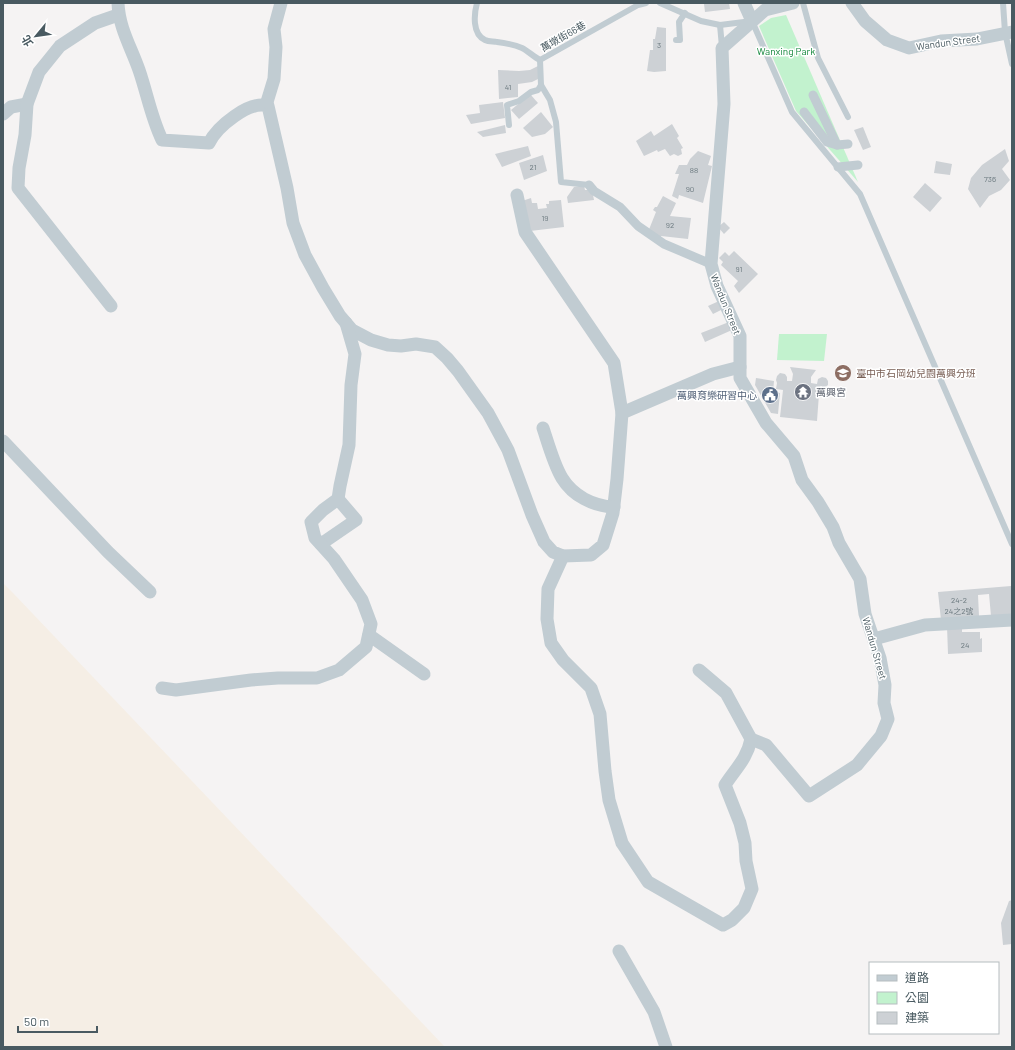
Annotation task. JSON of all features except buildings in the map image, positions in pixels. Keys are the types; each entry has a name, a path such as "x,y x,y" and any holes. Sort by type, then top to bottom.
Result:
{"street":[{"path":"267,102 274,79 276,47 274,29 281,3"},
{"path":"744,3 752,21"},
{"name":"Wandun Street","path":"852,3 865,21 887,40 909,48 941,41 977,39 1009,32"},
{"path":"722,48 752,21 763,7 788,4"},
{"path":"111,306 18,188 19,168 25,135 27,104 39,72 60,46 118,9 126,41 139,70 155,124 162,140 209,143 213,136 242,111 254,107 268,106 287,188 293,223 305,255 319,282 340,316 352,330 371,340 401,346 416,344 435,347 447,358 488,412 502,437 544,542 553,552 563,556 591,555 603,545 614,507 622,414 614,363 525,232 517,195"},
{"name":"Wandun Street","path":"722,48 724,104 711,264 717,286 740,336 740,378 766,423 794,456 802,480 818,502 833,527 839,543 860,579 865,614 880,658 886,685 884,703 888,719 881,736 857,765 809,796 766,746 751,739"},
{"path":"813,95 837,145"},
{"path":"3,114 11,107 27,104"},
{"path":"804,112 827,142 837,145 848,144"},
{"path":"838,167 858,165"},
{"path":"589,185 594,191 620,207 638,226 664,244 711,264"},
{"path":"162,688 176,690 251,680 317,678 339,670 366,647 371,624 362,600 334,559 315,538 311,522 323,510 338,499 349,445 351,385 355,354 346,323"},
{"path":"622,414 714,374 740,367"},
{"path":"543,428 562,478 584,499 602,506 614,507"},
{"path":"3,441 108,552 150,592"},
{"path":"321,544 356,520 338,499"},
{"path":"563,556 548,589 547,618 551,642 563,660 591,688 600,714 609,800 622,843 648,882 722,925 732,920 744,908 752,889 740,823 726,785 749,751 751,739 726,693 699,670"},
{"path":"874,639 924,625 1012,620"},
{"path":"369,635 424,674"},
{"path":"619,951 654,1012 666,1047"}],"lane":[{"path":"477,3 475,19 476,28 480,36 485,40 522,49 540,60"},
{"name":"萬墩街66巷","path":"589,185 561,182 556,122 550,100 541,85 540,60 638,5 646,3"},
{"path":"660,3 701,21 720,25 752,21 792,112 860,194 1012,544"},
{"path":"803,3 818,58 848,117"},
{"path":"1003,3 1009,32 1012,64"},
{"path":"676,40 680,40 679,22 685,13"},
{"path":"720,25 722,48"},
{"path":"509,125 507,105 519,101 531,92 538,90 541,85"}],"green space":[{"name":"Wanxing Park","path":"786,15 858,182 796,111 759,26 771,18"},
{"path":"779,334 827,334 824,361 777,360"}],"sand":[{"path":"3,583 14,594 445,1047 3,1047"}],"place":[{"name":"臺中市石岡幼兒園萬興分班","path":"843,373"},
{"name":"萬興宮","path":"803,392"},
{"name":"萬興育樂研習中心","path":"770,395"}]}
